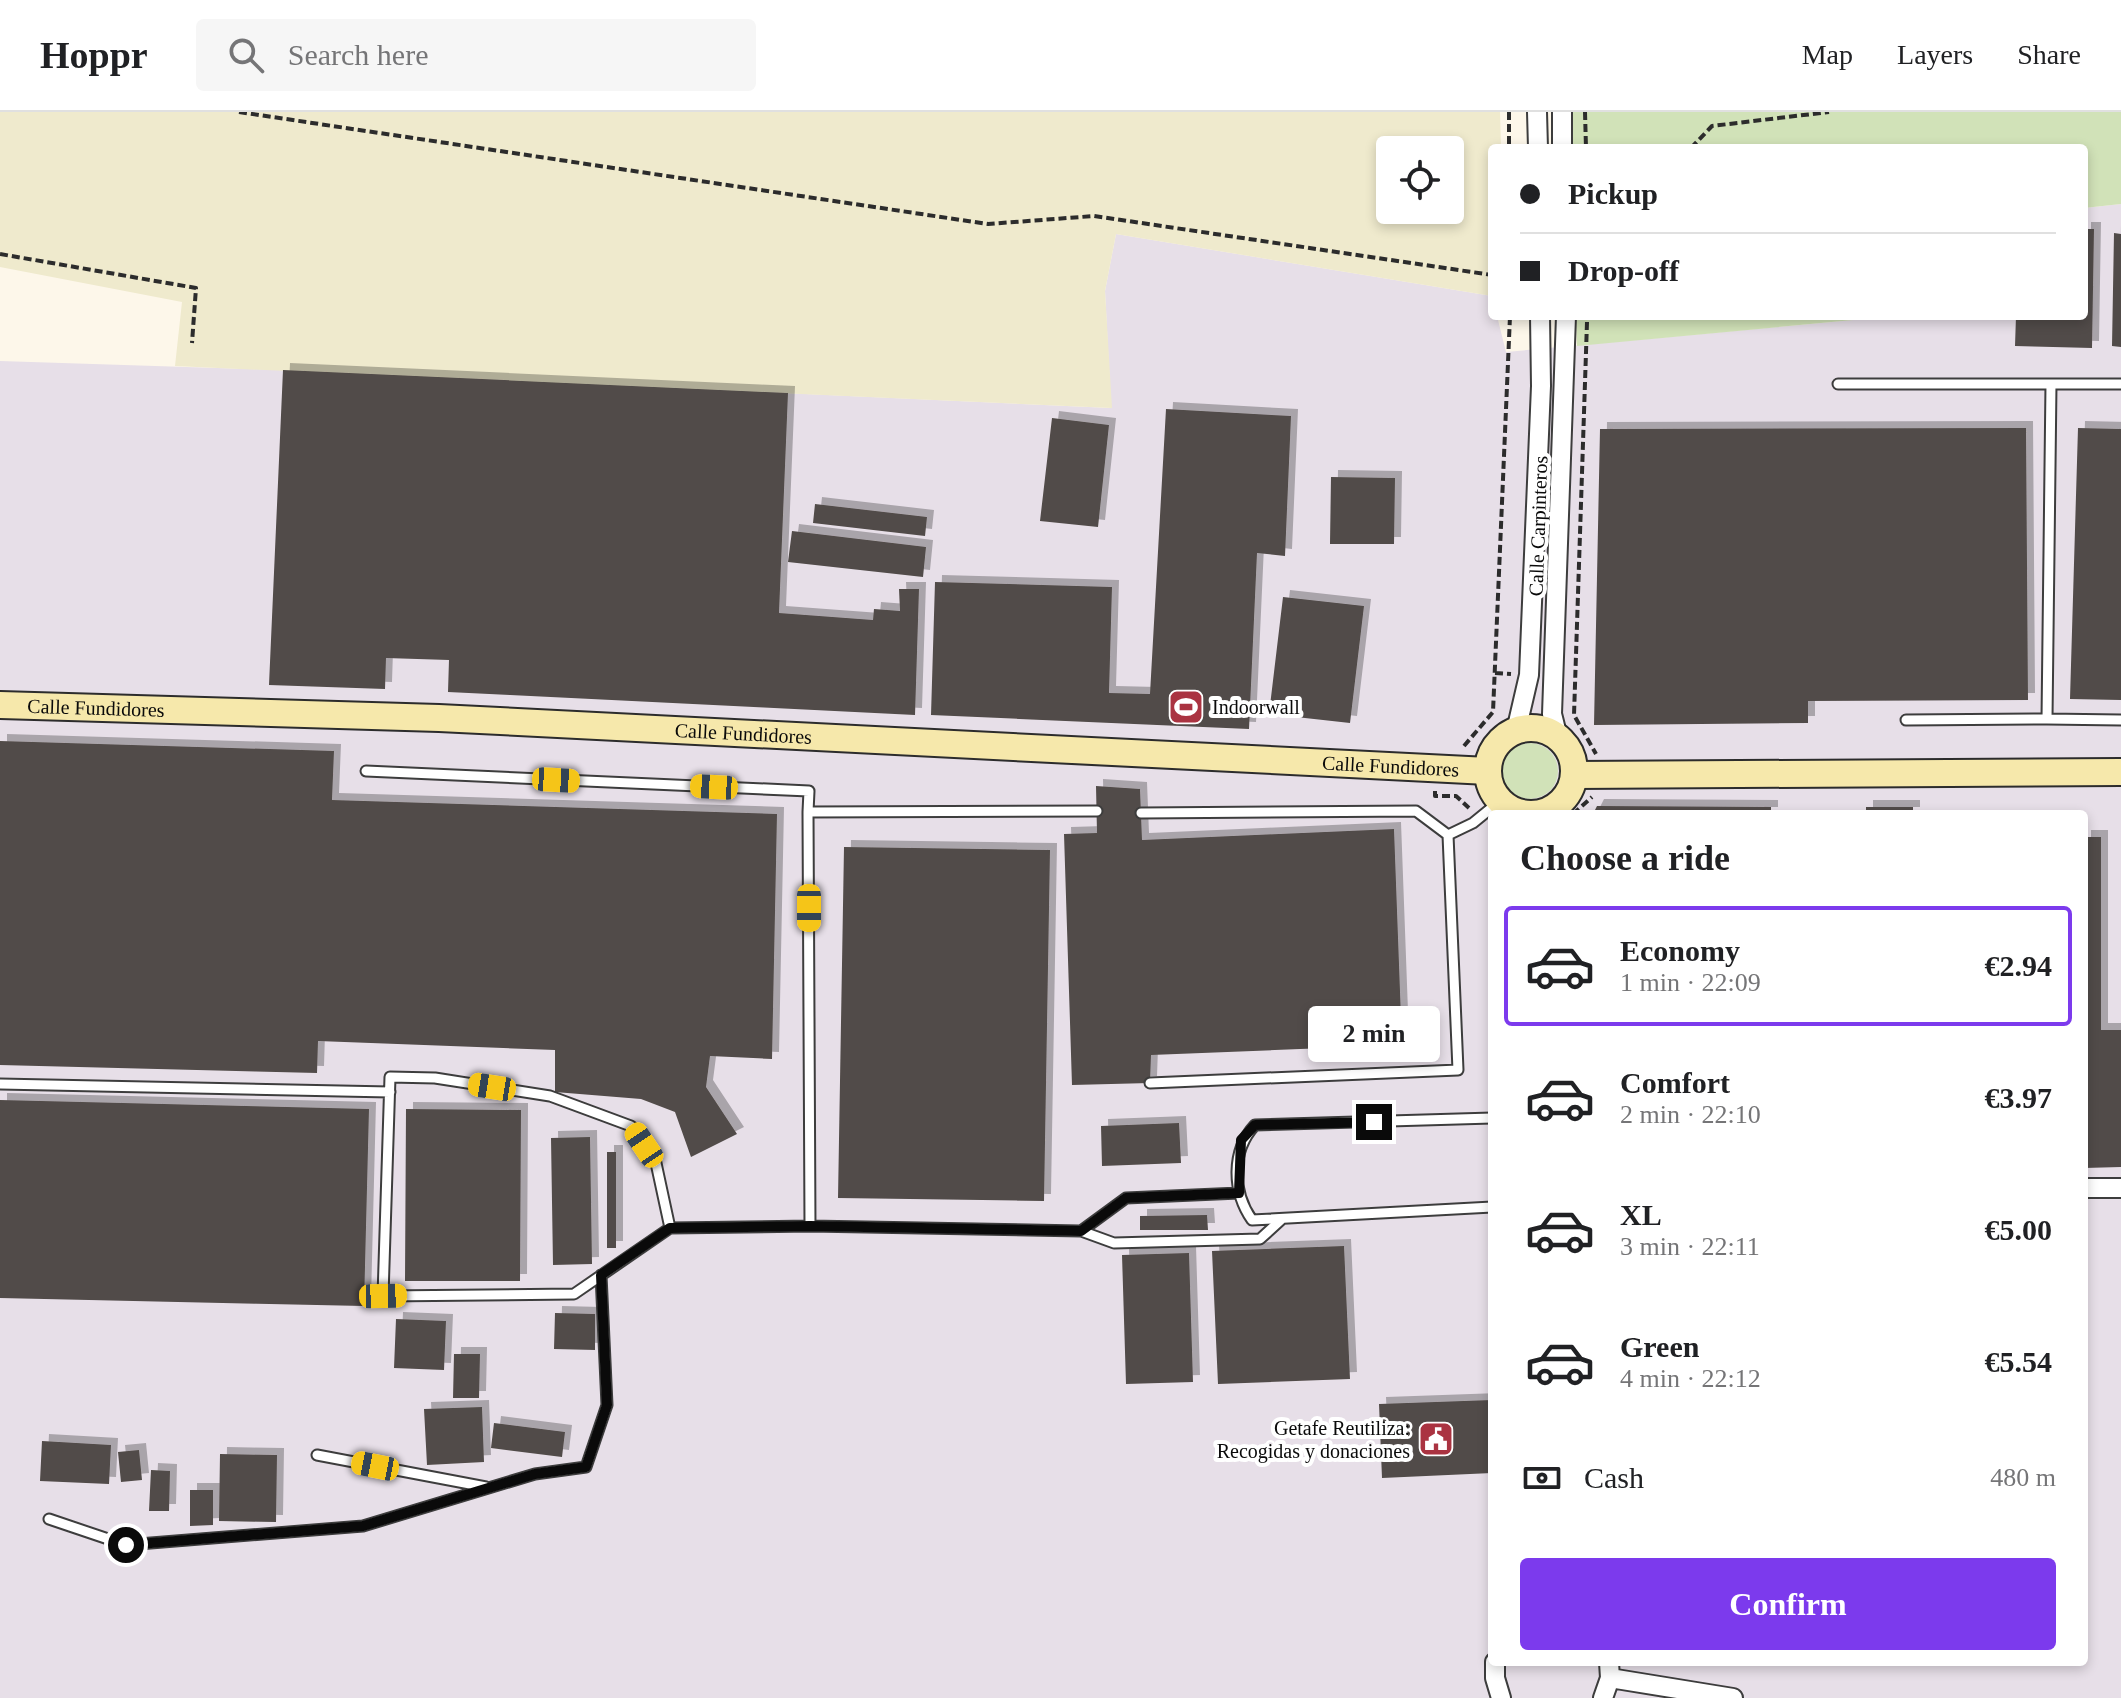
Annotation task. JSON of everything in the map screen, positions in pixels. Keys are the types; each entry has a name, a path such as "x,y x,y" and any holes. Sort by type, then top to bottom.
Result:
{"street":[{"path":"1537,112 1538,144"},
{"path":"1562,112 1562,144"},
{"name":"Calle Carpinteros","path":"1516,731 1529,675 1541,386 1540,320"},
{"name":"Calle Carpinteros","path":"1558,738 1552,714 1566,320"},
{"name":"Calle Fundidores","path":"0,705 439,718 1488,771"},
{"path":"1511,809 1492,790 1488,771 1498,744 1516,731 1538,729 1558,738 1585,775"},
{"path":"1558,810 1561,802 1585,775 2121,772"},
{"path":"2088,1188 2121,1188"},
{"path":"1495,1666 1501,1698"},
{"path":"1603,1698 1610,1670 1733,1698"}],"lane":[{"path":"1838,384 2121,384"},
{"path":"2047,719 2051,384"},
{"path":"1906,720 2121,720"},
{"path":"366,771 809,791 810,1226"},
{"path":"808,812 1097,811"},
{"path":"1141,813 1416,811 1448,835"},
{"path":"1448,835 1488,816"},
{"path":"1150,1083 1458,1070 1448,835"},
{"path":"670,1228 656,1163 631,1126 550,1096 435,1078 390,1077 383,1296 574,1294 670,1228 810,1226 1081,1231 1114,1243 1260,1239 1282,1219"},
{"path":"0,1084 390,1092"},
{"path":"1488,1118 1255,1125 1241,1140 1239,1193 1241,1204 1252,1220 1488,1207"},
{"path":"1081,1231 1126,1198 1239,1193"},
{"path":"49,1519 126,1545 363,1526 535,1474 586,1467 607,1405 601,1275"},
{"path":"317,1455 490,1488"}],"path":[{"path":"239,112 988,224 1094,216 1488,274"},
{"path":"1509,112 1509,144"},
{"path":"1585,112 1586,144"},
{"path":"1695,144 1712,126 1829,112"},
{"path":"0,254 196,288 192,343"},
{"path":"1452,746 1467,746 1493,712 1510,320"},
{"path":"1563,810 1597,793 1585,775 1596,750 1574,715 1587,320"},
{"path":"1435,769 1435,796 1456,796 1479,819"}],"shaded area":[{"path":"0,112 1500,112 1501,144 1488,144 1488,295 1116,234 1105,291 1112,408 175,366 182,302 0,267"},
{"path":"2121,204 2121,1698 0,1698 0,361 283,370 1111,408 1105,291 1116,234 1488,295 1488,320 1498,320 1506,352 1853,320 2088,320 2088,208"}],"green space":[{"path":"1572,112 2121,112 2121,204 2088,208 2088,144 1573,144"},
{"path":"1576,320 1853,320 1577,346"},
{"path":"1530,743 1550,751 1558,771 1550,791 1530,799 1510,791 1502,771 1510,751"}],"building":[{"path":"2088,229 2094,229 2092,348 2015,346 2016,320 2088,320"},
{"path":"2114,233 2121,234 2121,347 2112,346"},
{"path":"283,370 788,393 779,613 873,620 874,609 900,611 899,589 919,589 915,715 448,692 449,660 386,658 385,689 269,685"},
{"path":"1166,409 1291,416 1285,556 1257,553 1249,729 931,715 935,582 1112,587 1109,693 1150,694"},
{"path":"1052,418 1109,425 1098,527 1040,521"},
{"path":"2026,428 2028,700 1808,701 1808,723 1594,725 1600,429"},
{"path":"2078,428 2121,429 2121,700 2070,699"},
{"path":"1331,477 1395,478 1394,544 1330,544"},
{"path":"815,504 927,517 925,536 813,523"},
{"path":"792,531 926,547 923,577 788,562"},
{"path":"1283,597 1364,606 1350,723 1269,714"},
{"path":"0,741 334,751 332,800 777,814 772,1059 710,1056 706,1087 737,1134 691,1157 675,1112 641,1099 555,1092 555,1050 318,1041 317,1073 0,1065"},
{"path":"1096,786 1140,789 1142,840 1394,829 1402,1045 1151,1055 1150,1083 1072,1085 1064,834 1097,833"},
{"path":"1597,806 1771,807 1771,810 1595,810"},
{"path":"1866,807 1913,807 1913,810 1866,810"},
{"path":"2088,837 2101,837 2101,1030 2121,1030 2121,1167 2088,1168"},
{"path":"844,847 1050,850 1044,1201 838,1198"},
{"path":"0,1100 369,1109 364,1306 0,1298"},
{"path":"406,1109 521,1110 520,1281 405,1281"},
{"path":"1179,1123 1181,1163 1102,1166 1101,1126"},
{"path":"590,1137 592,1264 553,1265 551,1138"},
{"path":"607,1152 616,1152 616,1248 607,1248"},
{"path":"1207,1215 1208,1230 1140,1230 1140,1216"},
{"path":"1344,1246 1350,1379 1218,1384 1212,1251"},
{"path":"1189,1253 1193,1382 1126,1384 1122,1255"},
{"path":"555,1313 595,1314 595,1350 554,1349"},
{"path":"396,1319 446,1321 444,1370 394,1368"},
{"path":"454,1354 480,1354 479,1398 453,1398"},
{"name":"Getafe Reutiliza: Recogidas y donaciones","path":"1488,1400 1488,1473 1382,1478 1379,1404"},
{"path":"482,1407 484,1462 427,1465 424,1409"},
{"path":"494,1423 565,1432 562,1457 491,1448"},
{"path":"42,1441 111,1445 109,1484 40,1481"},
{"path":"139,1450 142,1480 121,1482 118,1452"},
{"path":"220,1454 277,1455 276,1522 219,1521"},
{"path":"151,1470 170,1471 169,1511 149,1511"},
{"path":"190,1490 213,1490 213,1525 190,1526"}],"place":[{"name":"Indoorwall","path":"1186,707"},
{"name":"Getafe Reutiliza: Recogidas y donaciones","path":"1436,1439"}],"route":[{"path":"126,1545 363,1526 535,1474 586,1467 607,1405 601,1275 670,1228 810,1226 1081,1231 1126,1198 1239,1193 1241,1140 1255,1125 1374,1122"}]}
